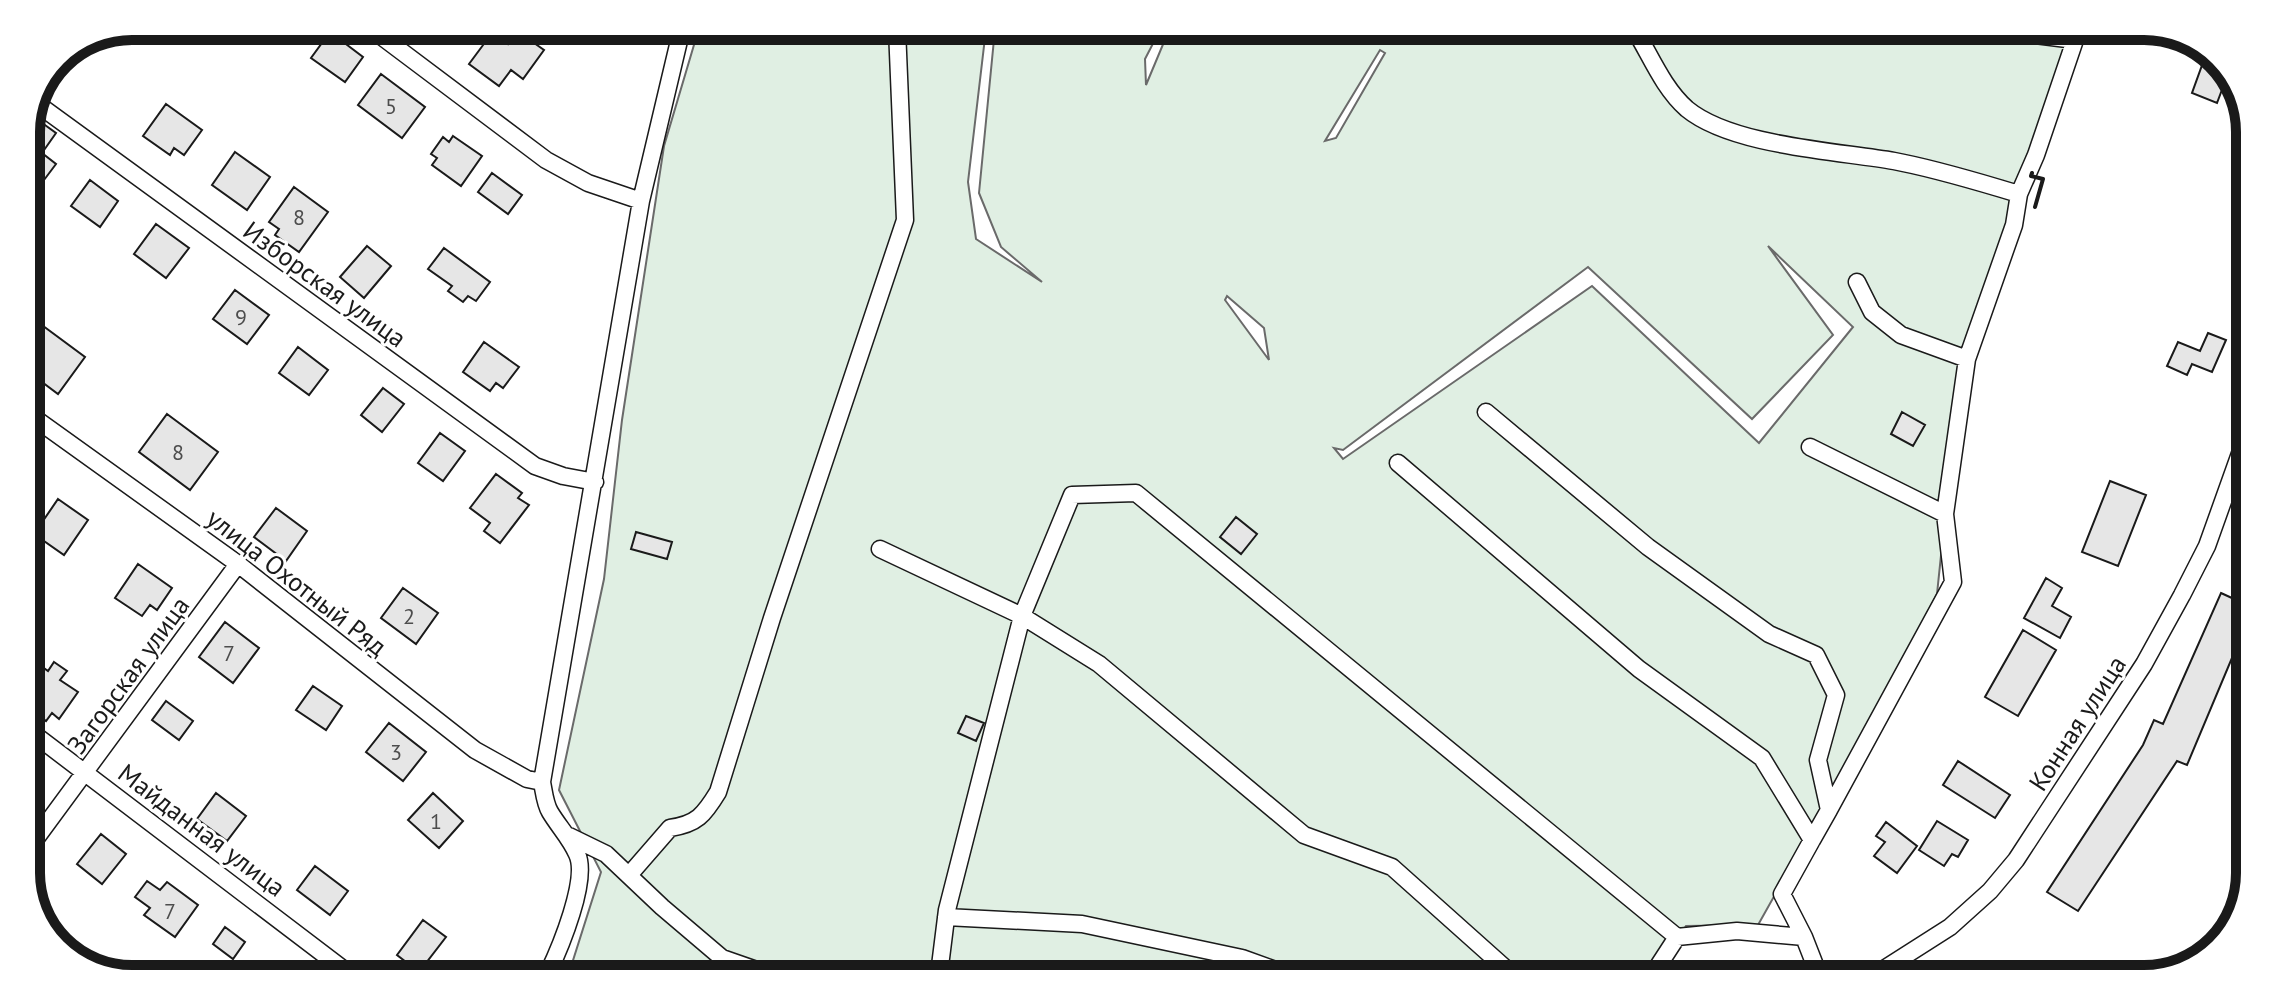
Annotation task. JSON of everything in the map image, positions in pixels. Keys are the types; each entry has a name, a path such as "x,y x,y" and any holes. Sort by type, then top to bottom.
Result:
{"street":[{"path":"386,40 546,160 588,183 641,201"},
{"path":"552,965 564,938 576,894 580,858 569,836 548,810 542,782 641,201 679,40"},
{"path":"630,874 670,828 689,825 706,811 718,792 772,618 905,220 897,40"},
{"path":"1641,40 1676,98 1690,111 1718,125 1750,137 1894,161 2019,194"},
{"path":"1815,965 1782,894 1953,582 1945,514 1967,359 2014,225 2019,194 2079,40"},
{"name":"Изборская улица","path":"43,108 535,466 563,476 595,482"},
{"path":"1857,282 1872,312 1901,335 1967,359"},
{"path":"1486,412 1648,547 1769,634 1816,655 1836,695 1818,760 1829,810"},
{"name":"улица Охотный Ряд","path":"40,422 238,564 475,750 527,779 542,782"},
{"path":"1810,447 1945,514"},
{"path":"1398,463 1639,669 1762,758 1812,840"},
{"name":"Конная улица","path":"1890,965 1950,927 1990,891 2016,860 2144,664 2207,546 2236,465"},
{"path":"940,965 946,917 1022,616 1072,495 1136,493 1677,937 1737,931 1804,937"},
{"path":"880,549 1022,616 1099,664 1304,835 1392,867 1502,965"},
{"name":"Загорская улица","path":"40,833 238,564"},
{"name":"Майданная улица","path":"40,738 338,965"},
{"path":"569,836 606,854 722,958 741,965"},
{"path":"946,917 1082,924 1242,958 1261,965"},
{"path":"1659,965 1677,937"}],"green space":[{"path":"695,40 985,40 968,182 976,239 1042,282 1001,247 979,193 994,40 1155,40 1145,59 1146,85 1165,40 2065,40 2061,69 2015,186 2010,222 1962,353 1937,594 1872,722 1758,925 1686,926 1661,965 572,965 601,872 559,790 604,579 622,420 664,146","holes":["1380,50 1385,53 1336,138 1325,141","1768,246 1853,327 1759,443 1592,286 1343,459 1334,448 1343,450 1588,267 1752,419 1833,335","1227,296 1264,328 1269,360 1225,300"]}],"building":[{"path":"324,40 341,40 363,57 345,82 311,58"},
{"path":"487,40 502,40 508,44 511,40 530,40 544,50 523,79 511,70 499,86 469,64"},
{"path":"2203,62 2223,87 2217,103 2192,93"},
{"path":"381,74 425,107 402,138 358,105"},
{"path":"166,104 202,130 184,155 174,148 170,155 143,136"},
{"path":"41,122 56,133 42,153 56,164 40,185"},
{"path":"453,136 482,156 461,186 432,165 437,158 431,154 443,137 449,142"},
{"path":"235,152 270,177 247,210 212,185"},
{"path":"492,173 522,195 508,214 478,192"},
{"path":"90,180 118,201 100,227 71,206"},
{"path":"294,187 328,212 299,252 275,235 279,229 269,222"},
{"path":"156,224 189,248 166,278 134,254"},
{"path":"367,246 391,266 364,298 340,277"},
{"path":"444,248 490,282 476,301 468,296 463,302 448,291 452,286 428,269"},
{"path":"235,290 269,315 247,344 213,319"},
{"path":"40,324 85,357 58,394 40,380"},
{"path":"2208,333 2226,340 2212,372 2192,364 2187,375 2167,366 2178,342 2200,351"},
{"path":"484,342 519,367 503,388 496,383 490,391 463,372"},
{"path":"298,347 328,370 309,395 279,373"},
{"path":"383,388 404,404 382,432 361,415"},
{"path":"1902,412 1925,425 1913,446 1891,434"},
{"path":"167,414 218,452 190,490 139,452"},
{"path":"440,433 465,451 443,481 418,463"},
{"path":"496,474 522,493 518,498 529,505 500,543 484,531 490,523 470,508"},
{"path":"2110,481 2146,495 2118,566 2082,552"},
{"path":"58,499 88,520 64,555 40,538 40,525"},
{"path":"276,508 307,531 286,561 254,537"},
{"path":"1236,517 1257,534 1241,554 1220,537"},
{"path":"636,532 672,542 667,559 631,549"},
{"path":"138,564 172,588 157,610 150,605 142,616 115,598"},
{"path":"2046,578 2062,588 2052,606 2071,617 2060,638 2024,618"},
{"path":"403,588 438,613 416,644 381,618"},
{"path":"2221,593 2236,600 2236,648 2187,765 2177,761 2078,911 2047,892 2143,745 2154,720 2163,724"},
{"path":"225,622 259,648 233,683 199,657"},
{"path":"2023,630 2056,650 2018,716 1985,697"},
{"path":"54,662 67,671 60,680 78,692 59,719 52,713 46,721 40,717 40,665 48,671"},
{"path":"313,686 342,706 326,730 296,710"},
{"path":"166,701 193,721 179,740 152,720"},
{"path":"966,716 984,723 976,741 958,733"},
{"path":"389,723 426,752 403,781 366,752"},
{"path":"1958,761 2010,795 1995,818 1943,785"},
{"path":"216,793 246,816 227,841 197,819"},
{"path":"433,793 463,821 439,848 408,820"},
{"path":"1937,821 1968,840 1958,857 1952,854 1944,866 1919,850"},
{"path":"1886,822 1917,846 1897,873 1874,856 1885,842 1876,836"},
{"path":"101,834 126,854 102,884 77,864"},
{"path":"315,866 348,891 330,915 297,890"},
{"path":"147,881 160,890 167,882 198,905 175,937 144,915 150,908 135,897"},
{"path":"423,920 446,937 424,965 410,965 397,955"},
{"path":"225,927 245,942 233,959 213,944"}],"wall":[{"path":"2032,173 2031,176 2043,179 2035,207"}]}
